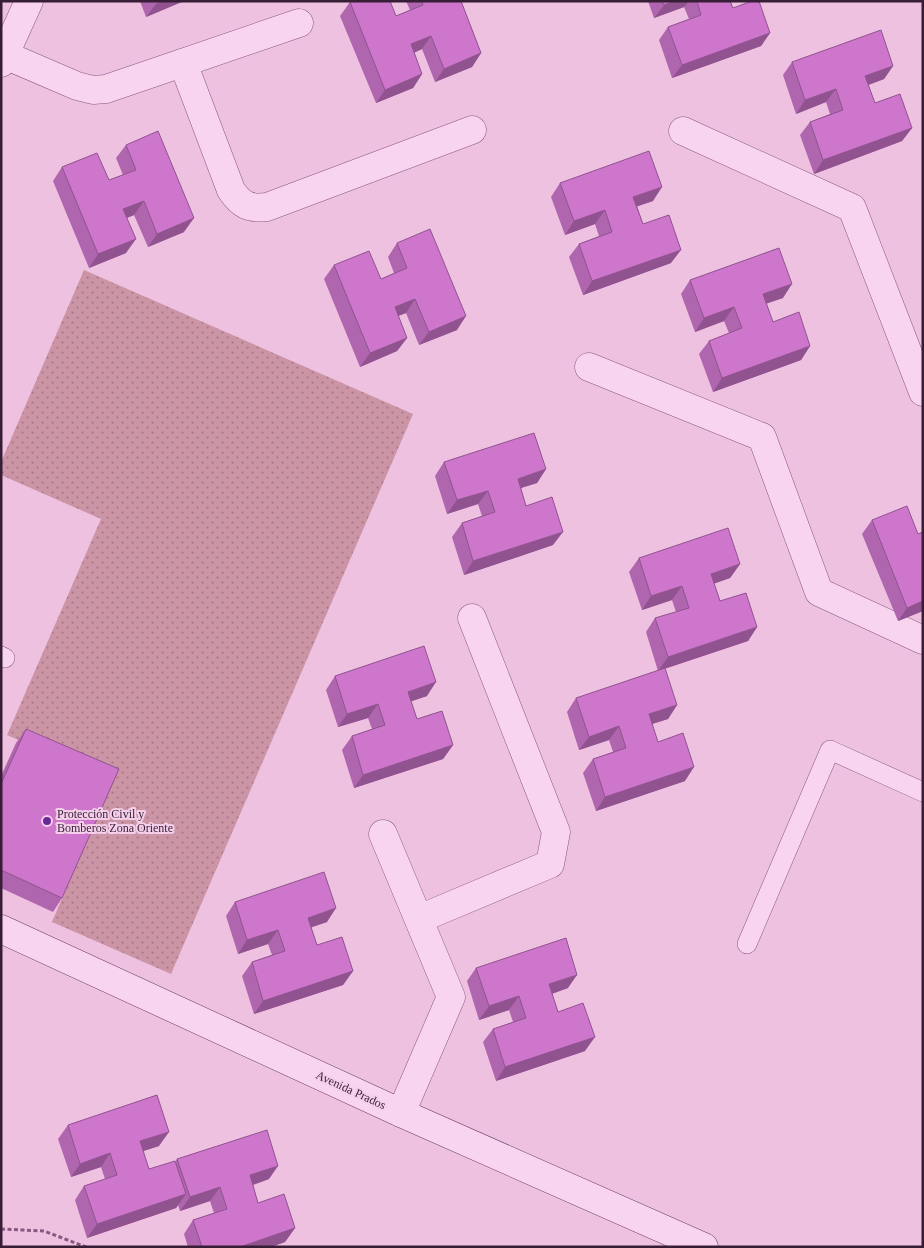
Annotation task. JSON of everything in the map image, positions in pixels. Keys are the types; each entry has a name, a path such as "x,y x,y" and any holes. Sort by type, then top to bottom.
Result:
{"street":[{"path":"29,1 3,59 93,90 106,89 300,23"},
{"path":"183,64 230,190 245,206 267,207 472,130"},
{"path":"683,131 852,208 923,392"},
{"path":"589,367 762,437 819,592 923,640"},
{"path":"419,919 550,864 556,832 472,618"},
{"path":"383,834 451,997 401,1113"},
{"name":"Avenida Prados","path":"1,929 401,1113 704,1247"}],"lane":[{"path":"747,944 830,750 923,792"}],"path":[{"path":"1,1230 44,1231 86,1247"}],"shaded area":[{"path":"84,270 413,414 171,974 52,922 112,781 7,735 101,519 1,475 1,462"}],"building":[{"path":"390,1 396,16 423,5 422,1 461,1 481,53 444,69 431,36 411,44 422,74 385,90 350,2"},
{"path":"662,1 673,1 664,5"},
{"path":"697,1 730,1 733,8 752,1 759,1 770,33 682,65 668,27 701,15"},
{"path":"881,30 893,66 865,76 875,103 900,94 912,128 823,160 810,122 843,110 836,89 805,100 792,62"},
{"path":"158,131 194,218 157,234 144,201 123,209 136,239 98,254 62,167 97,153 109,180 136,170 126,145"},
{"path":"649,151 662,187 633,197 643,224 669,215 681,250 592,281 579,244 612,232 605,210 574,221 560,183"},
{"path":"430,229 466,316 429,332 415,299 395,307 407,338 370,353 334,265 369,251 381,279 407,268 397,243"},
{"path":"779,248 792,284 763,294 773,322 799,312 810,346 722,378 709,341 742,328 734,307 704,318 690,280"},
{"path":"534,433 546,469 518,479 526,506 552,497 563,532 473,561 462,523 495,512 488,491 457,500 444,462"},
{"path":"907,506 918,534 923,532 923,601 907,608 872,520"},
{"path":"728,528 740,564 711,574 720,601 746,593 757,627 668,657 655,618 689,608 682,586 651,596 639,558"},
{"path":"424,646 436,682 408,692 417,719 442,711 453,745 363,775 352,736 385,725 378,704 347,714 335,676"},
{"path":"665,668 677,705 649,714 658,742 683,733 694,767 605,797 593,759 626,748 619,726 589,737 576,698"},
{"name":"Protección Civil y Bomberos Zona Oriente","path":"26,729 119,769 62,898 1,870 1,784"},
{"path":"324,872 336,908 308,918 317,945 342,937 353,971 263,1001 252,962 285,951 278,930 247,940 235,902"},
{"path":"566,938 577,975 549,984 558,1012 583,1003 595,1037 505,1067 493,1029 526,1018 519,996 489,1006 476,968"},
{"path":"157,1095 169,1132 140,1141 149,1169 175,1161 186,1194 97,1224 84,1186 117,1175 110,1153 80,1164 68,1125"},
{"path":"267,1130 278,1166 250,1175 258,1203 284,1194 295,1228 240,1247 202,1247 193,1220 227,1209 220,1187 190,1197 177,1159"}],"place":[{"name":"Protección Civil y Bomberos Zona Oriente","path":"47,821"}]}
